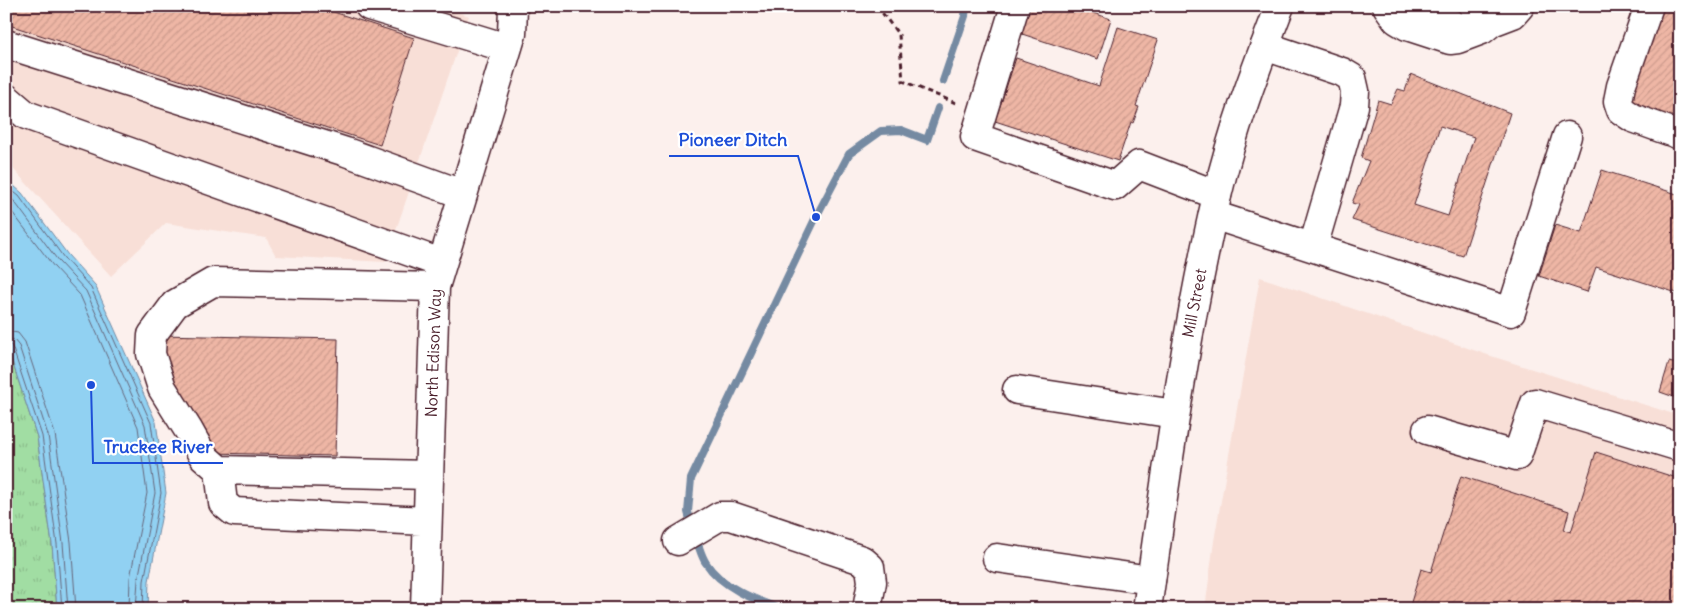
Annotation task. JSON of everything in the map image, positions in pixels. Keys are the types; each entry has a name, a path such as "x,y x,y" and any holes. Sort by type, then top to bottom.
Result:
{"main road":[{"path":"369,6 507,48"},
{"name":"North Edison Way","path":"425,609 428,475 438,275 512,34 513,8 511,6"},
{"path":"1015,6 975,137 1115,186 1139,165 1215,205 1313,247 1511,312 1567,136"},
{"name":"Mill Street","path":"1147,609 1191,317 1215,205 1240,118 1280,6"},
{"path":"1387,6 1398,20 1407,26 1450,40 1482,30 1483,14"},
{"path":"1412,6 1460,27 1483,14"},
{"path":"1445,6 1483,14 1513,14 1520,6"},
{"path":"1649,6 1621,86 1618,101 1621,110 1633,118 1680,135"},
{"path":"6,44 346,152 462,194"},
{"path":"1265,46 1342,72 1352,78 1355,91 1354,106 1313,247"},
{"path":"6,98 26,115 438,275"},
{"path":"428,475 219,470 203,456 190,431 162,388 151,354 152,335 175,304 213,282 438,275"},
{"path":"1017,390 1175,414"},
{"path":"1427,430 1517,456 1534,403 1680,447"},
{"path":"219,470 223,504 234,512 428,521"},
{"path":"678,540 720,516 732,516 862,560 870,567 872,582 867,608"},
{"path":"997,558 1151,580"}],"path":[{"path":"876,6 899,35 903,81 982,114"}],"shaded area":[{"path":"6,6 439,6 469,16 385,262 276,256 266,238 166,223 111,276 6,161"},
{"path":"1260,277 1488,355 1680,416 1680,609 1205,609 1214,541"}],"green space":[{"path":"6,343 37,437 52,544 57,609 6,609"}],"water":[{"path":"6,179 22,193 68,255 95,285 156,422 166,493 149,581 148,609 57,609 52,544 37,437 6,343"}],"building":[{"path":"6,6 315,6 414,38 380,145 6,24"},
{"path":"1021,6 1073,6 1111,19 1098,59 1013,31"},
{"path":"1658,6 1680,6 1680,124 1625,106"},
{"path":"1118,27 1158,40 1136,106 1139,107 1133,123 1131,122 1118,161 995,121 1016,58 1099,86"},
{"path":"1411,74 1510,113 1463,256 1352,220 1359,205 1352,203 1369,161 1361,158 1378,100 1391,104 1398,89 1405,91","holes":["1440,126 1474,137 1448,216 1414,205"]},
{"path":"1602,170 1680,195 1680,294 1596,267 1587,292 1539,276 1555,225 1581,233"},
{"path":"160,335 338,339 335,456 213,453 159,351"},
{"path":"1669,362 1680,365 1680,399 1660,392"},
{"path":"1596,452 1680,479 1680,609 1409,609 1421,569 1431,572 1461,476 1569,511 1564,530 1571,532"}],"waterway":[{"path":"943,81 965,16 966,6"},
{"path":"692,527 688,512 691,479 816,217 849,154 881,131 901,130 927,140 938,108"},
{"path":"695,537 704,560 720,579 739,592 781,609"}],"place":[{"name":"Pioneer Ditch","path":"816,217"},
{"name":"Truckee River","path":"91,385"}]}
